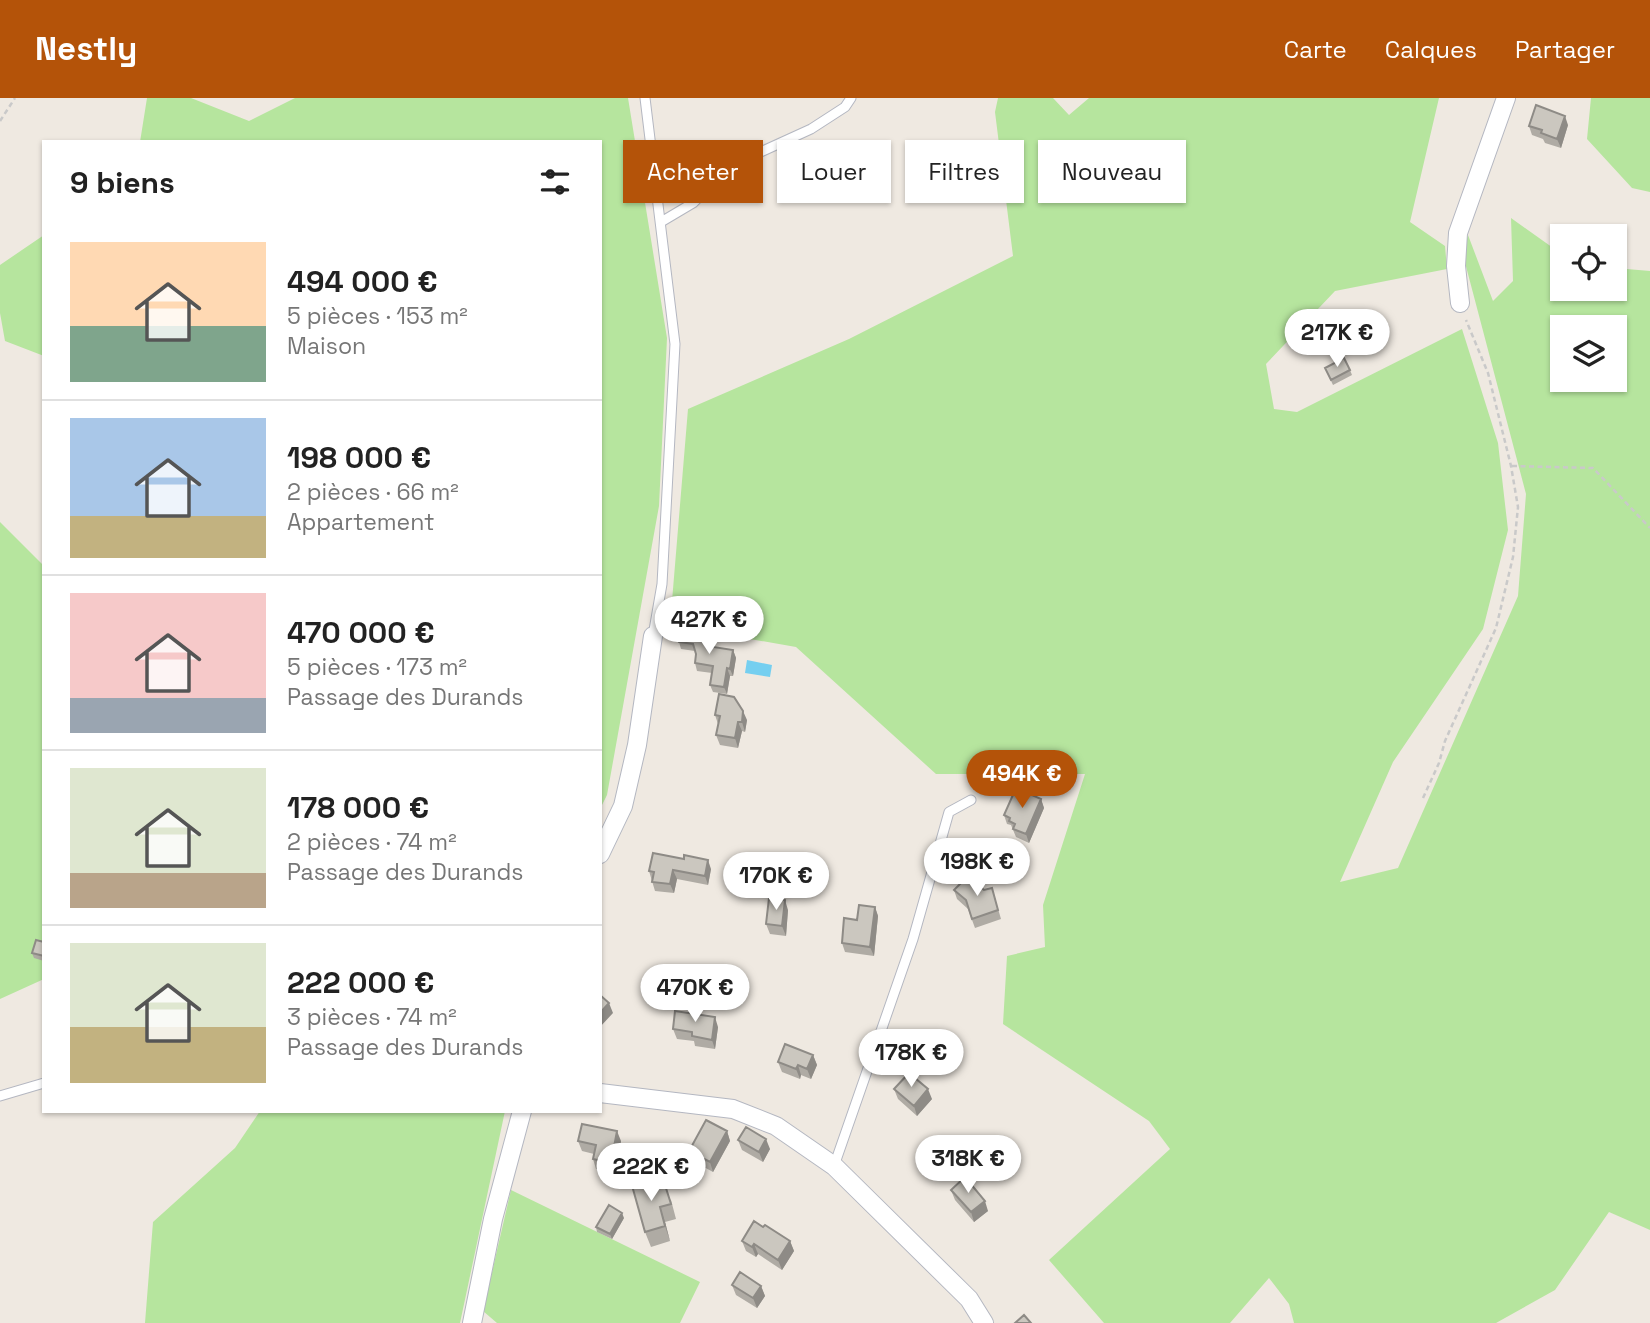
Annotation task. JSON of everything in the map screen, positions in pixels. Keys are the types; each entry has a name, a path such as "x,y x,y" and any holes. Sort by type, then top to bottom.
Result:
{"street":[{"path":"1460,303 1456,266 1458,233 1506,98"},
{"path":"602,851 623,806 636,745 653,636"},
{"path":"602,1093 733,1109 776,1126 834,1166 969,1300 984,1323"},
{"path":"472,1323 492,1219 521,1113"}],"lane":[{"path":"645,98 675,344 662,584 653,636"},
{"path":"661,222 693,203 730,166 811,129 845,107 851,98"},
{"path":"834,1166 913,939 949,812 971,800"},
{"path":"0,1096 42,1084"}],"path":[{"path":"0,121 15,98"},
{"path":"1423,798 1439,763 1444,741 1496,628 1513,557 1518,507 1511,466 1488,373 1460,303"},
{"path":"1511,466 1593,468 1650,528"}],"green space":[{"path":"147,98 191,98 249,121 295,98 628,98 635,140 623,140 623,203 645,203 667,338 659,506 607,795 602,805 602,140 140,140"},
{"path":"998,98 1053,98 1069,115 1089,98 1439,98 1410,222 1445,246 1447,269 1335,291 1266,364 1274,409 1297,412 1462,329 1498,443 1508,530 1483,629 1393,762 1340,882 1398,868 1518,596 1526,494 1463,255 1468,235 1493,301 1513,281 1511,218 1550,246 1550,301 1627,301 1627,269 1650,271 1650,1230 1609,1212 1555,1290 1496,1323 1294,1323 1289,1304 1269,1278 1230,1323 1104,1323 1049,1260 1170,1149 1149,1121 1003,1024 1007,956 1045,947 1043,905 1085,774 936,774 796,647 670,625 688,409 849,339 1013,256 1006,203 1024,203 1024,140 998,140 995,112"},
{"path":"1591,98 1650,98 1650,192 1632,188 1587,139"},
{"path":"42,236 42,355 5,341 0,313 0,265"},
{"path":"0,522 42,564 42,980 0,999"},
{"path":"259,1113 505,1113 460,1323 145,1323 153,1222 235,1148"},
{"path":"511,1190 700,1282 680,1323 497,1323 483,1311"}],"water":[{"path":"747,660 772,665 770,677 745,673"}],"building":[{"path":"1536,105 1565,116 1557,139 1529,126"},
{"path":"1344,358 1350,370 1331,380 1325,368"},
{"path":"681,626 696,628 695,639 713,642 713,647 733,650 724,687 710,685 713,666 695,663 693,644 679,642"},
{"path":"719,694 734,697 743,711 742,722 738,722 735,738 716,735 720,716 715,715"},
{"path":"1016,788 1041,799 1026,834 1013,829 1015,824 1004,815"},
{"path":"653,853 708,860 705,876 673,870 670,884 652,882 654,872 649,871"},
{"path":"968,876 984,890 992,888 998,910 972,919 966,900 954,890"},
{"path":"769,898 785,900 782,926 766,924"},
{"path":"859,905 875,907 870,947 842,943 844,918 857,920"},
{"path":"36,940 42,942 42,956 32,953"},
{"path":"602,997 609,1003 602,1011"},
{"path":"675,1011 715,1017 712,1040 692,1036 692,1032 673,1029"},
{"path":"785,1044 813,1055 807,1069 798,1065 796,1069 778,1062"},
{"path":"909,1073 928,1089 914,1106 894,1089"},
{"path":"706,1120 727,1131 710,1162 689,1151"},
{"path":"582,1124 617,1131 611,1163 593,1159 596,1145 578,1141"},
{"path":"746,1127 766,1139 759,1152 738,1140"},
{"path":"651,1176 654,1188 665,1185 671,1204 660,1207 665,1226 645,1232 631,1182"},
{"path":"965,1177 985,1201 971,1212 951,1190"},
{"path":"609,1205 622,1213 610,1234 596,1227"},
{"path":"754,1221 790,1241 778,1260 754,1244 752,1247 742,1241"},
{"path":"740,1272 761,1286 753,1298 732,1285"},
{"path":"1024,1315 1031,1323 1015,1323"}]}
